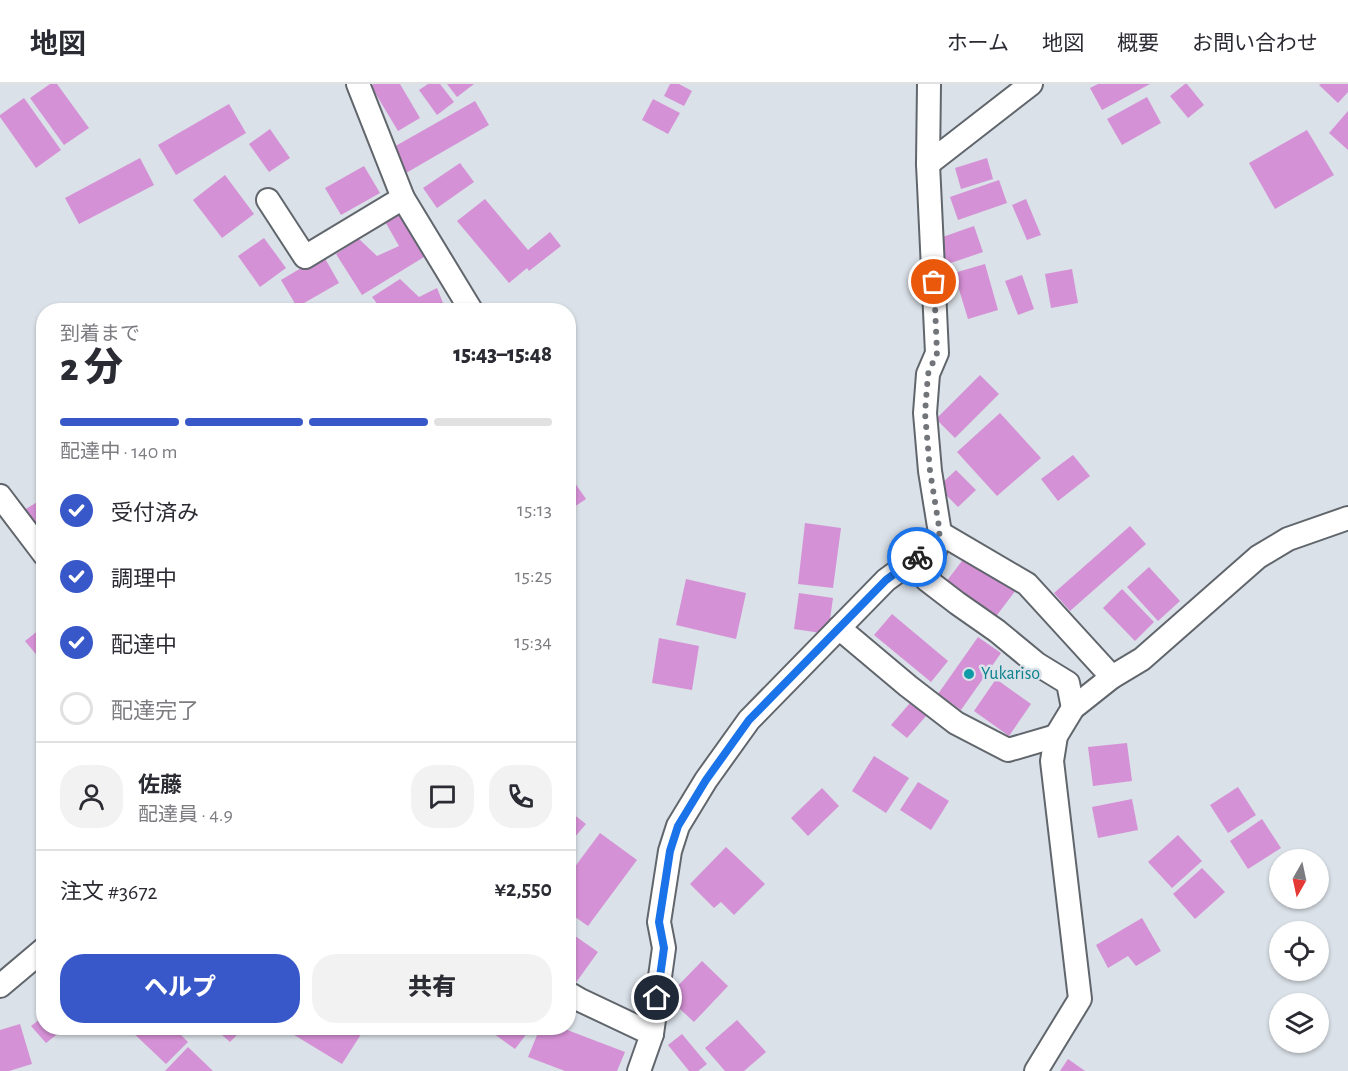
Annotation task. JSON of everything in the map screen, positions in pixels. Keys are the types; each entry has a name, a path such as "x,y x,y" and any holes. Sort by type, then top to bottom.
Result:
{"street":[{"path":"358,84 403,198 467,303"},
{"path":"928,84 928,164 937,353 928,374 925,413 930,471 940,533 927,580 997,631 1037,664 1068,683 1073,708"},
{"path":"928,164 1031,84"},
{"path":"268,200 305,257 403,198"},
{"path":"0,496 36,543"},
{"path":"1036,1071 1080,999 1052,761 1056,736 1073,708 1112,677 1143,659 1258,557 1288,539 1348,518"},
{"path":"639,1071 652,1034 664,948 659,922 670,851 678,826 706,780 749,720 886,580 923,553 940,533"},
{"path":"940,533 1027,584 1112,677"},
{"path":"839,628 956,723 1008,750 1056,736"},
{"path":"0,986 36,956"},
{"path":"576,998 652,1034"}],"building":[{"path":"50,84 57,84 89,128 64,145 30,98"},
{"path":"400,84 420,118 398,131 371,86"},
{"path":"428,84 440,84 454,102 437,115 419,90"},
{"path":"447,84 474,84 457,97"},
{"path":"670,84 679,84 692,91 684,106 664,96"},
{"path":"1098,84 1150,84 1102,110 1090,88"},
{"path":"1185,84 1204,105 1188,118 1170,96"},
{"path":"1348,84 1348,92 1338,103 1319,85"},
{"path":"1147,97 1161,123 1122,145 1107,119"},
{"path":"24,98 61,150 36,168 0,117"},
{"path":"653,99 680,113 668,134 642,120"},
{"path":"475,101 489,125 406,173 392,148"},
{"path":"229,104 246,133 176,175 158,145"},
{"path":"1348,111 1348,150 1329,133"},
{"path":"270,129 290,158 269,172 249,144"},
{"path":"1307,130 1334,175 1275,209 1249,163"},
{"path":"140,158 154,185 79,224 65,198"},
{"path":"987,158 993,179 961,189 955,168"},
{"path":"460,163 474,182 437,208 423,188"},
{"path":"364,166 380,193 341,215 325,188"},
{"path":"225,175 254,214 222,238 193,200"},
{"path":"999,180 1007,203 958,220 950,197"},
{"path":"485,199 528,250 550,232 561,246 529,271 527,268 509,283 457,221"},
{"path":"1026,199 1041,235 1027,240 1012,205"},
{"path":"402,212 429,254 362,295 336,254 359,239 377,256 399,246 383,218"},
{"path":"974,226 983,252 945,265 937,239"},
{"path":"264,238 286,268 260,287 238,256"},
{"path":"323,255 339,283 304,303 295,303 281,280"},
{"path":"985,264 998,310 968,319 954,273"},
{"path":"1072,269 1078,303 1051,308 1045,274"},
{"path":"1022,275 1034,309 1018,315 1005,281"},
{"path":"400,279 419,297 437,288 443,303 377,303 372,297"},
{"path":"980,375 999,394 955,438 936,419"},
{"path":"1000,413 1041,458 997,496 957,452"},
{"path":"1073,455 1090,476 1058,501 1041,479"},
{"path":"956,470 976,490 958,507 938,487"},
{"path":"576,485 586,499 576,506"},
{"path":"36,503 36,539 19,513"},
{"path":"805,523 841,528 833,588 798,584"},
{"path":"1130,526 1146,544 1070,611 1054,593"},
{"path":"968,553 1016,590 994,619 946,582"},
{"path":"1149,567 1180,601 1158,621 1127,587"},
{"path":"686,579 746,593 736,639 676,625"},
{"path":"1122,589 1154,622 1135,641 1103,608"},
{"path":"799,593 833,598 828,634 794,629"},
{"path":"892,614 948,661 931,682 874,635"},
{"path":"36,632 36,654 25,641"},
{"name":"Yukariso","path":"978,637 1001,653 961,710 938,694"},
{"path":"659,638 699,646 692,690 652,683"},
{"path":"996,679 1031,704 1009,736 974,711"},
{"path":"910,703 926,716 907,738 891,725"},
{"path":"1127,743 1132,781 1093,786 1088,747"},
{"path":"874,756 909,778 886,813 852,791"},
{"path":"918,782 949,801 931,830 900,810"},
{"path":"1238,787 1256,815 1228,833 1210,805"},
{"path":"822,788 839,806 808,836 791,818"},
{"path":"1132,799 1138,830 1098,838 1092,807"},
{"path":"576,816 586,824 576,836"},
{"path":"1262,819 1281,848 1269,849 1269,856 1248,869 1230,841"},
{"path":"600,833 637,860 588,926 576,918 576,865"},
{"path":"1178,835 1202,861 1172,888 1148,862"},
{"path":"726,847 765,884 734,915 721,902 714,908 690,884"},
{"path":"1202,868 1225,892 1195,919 1173,894"},
{"path":"1142,918 1161,951 1136,966 1128,956 1108,968 1096,945"},
{"path":"576,937 598,952 576,982"},
{"path":"702,961 728,986 694,1022 667,997"},
{"path":"737,1020 766,1052 744,1071 725,1071 705,1048"},
{"path":"36,1022 36,1032 31,1026"},
{"path":"20,1024 32,1064 9,1071 0,1071 0,1030"},
{"path":"576,1033 625,1052 617,1071 565,1071 528,1057 537,1035"},
{"path":"682,1034 707,1064 698,1071 689,1071 668,1045"},
{"path":"39,1035 56,1035 46,1043"},
{"path":"135,1035 181,1035 188,1042 166,1064"},
{"path":"222,1035 237,1035 230,1042"},
{"path":"294,1035 361,1035 342,1064"},
{"path":"496,1035 526,1035 515,1049"},
{"path":"188,1047 213,1071 165,1071"},
{"path":"1068,1059 1085,1071 1060,1071"}],"way so far":[{"path":"917,557 940,533 930,471 925,413 928,374 937,353 934,282"}],"place":[{"name":"Yukariso","path":"969,674"}],"route":[{"path":"657,998 664,948 659,922 670,851 678,826 706,780 749,720 886,580 917,557"}]}
